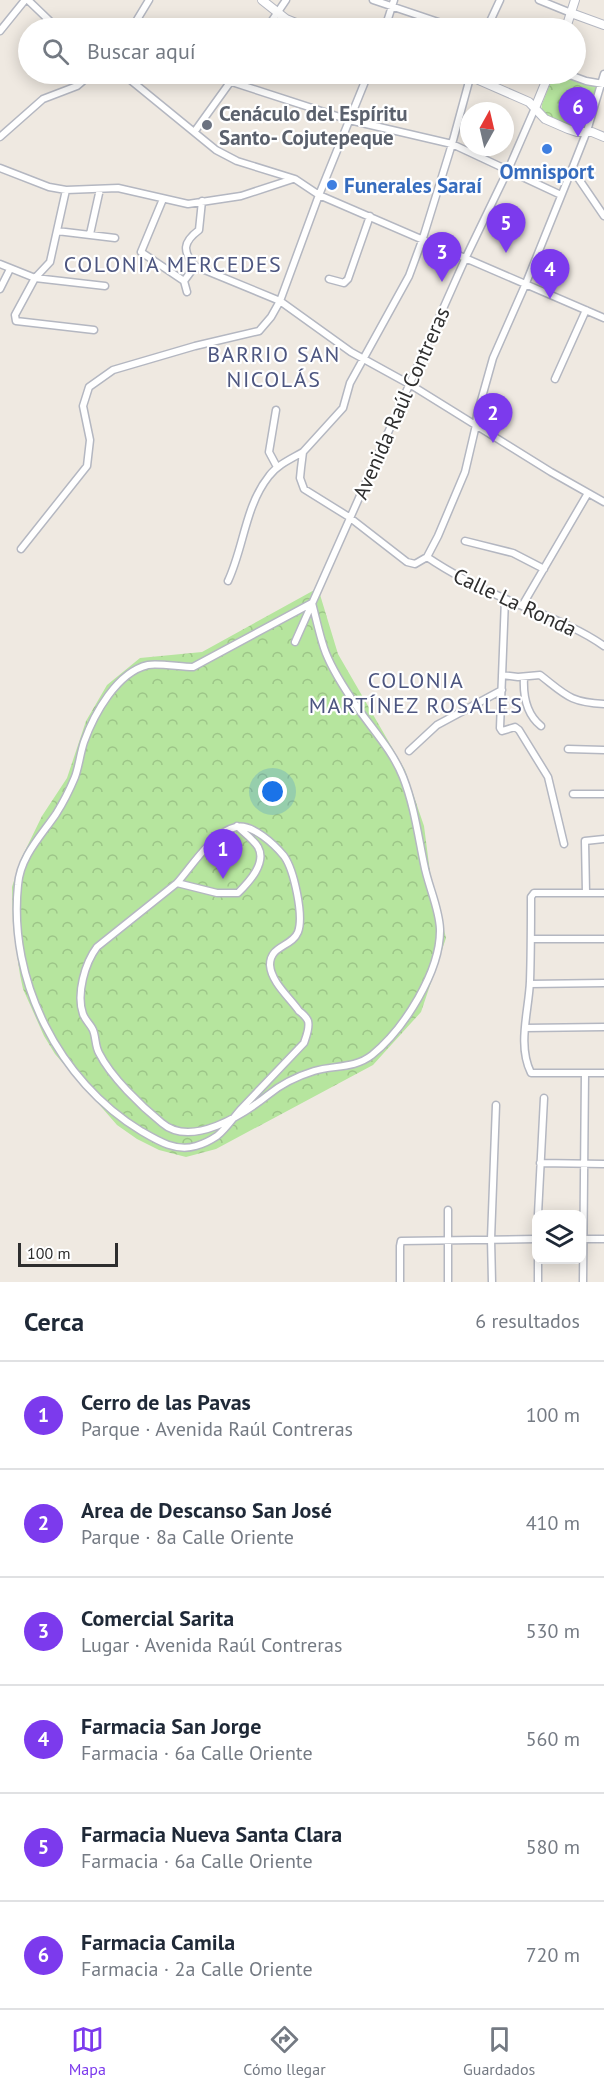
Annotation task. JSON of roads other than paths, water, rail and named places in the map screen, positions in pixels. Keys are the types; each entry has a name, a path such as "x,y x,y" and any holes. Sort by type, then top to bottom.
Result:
{"street":[{"path":"0,30 26,0 46,18"},
{"path":"138,18 149,0"},
{"path":"262,0 286,18"},
{"path":"274,18 286,0"},
{"path":"373,0 393,4 430,18"},
{"path":"492,18 500,0"},
{"path":"539,0 583,18"},
{"path":"570,18 575,0"},
{"path":"586,19 604,25"},
{"path":"303,452 300,478 304,489 349,517 407,562 415,564 427,557 465,472 477,415 493,358 587,131 603,84 604,74"},
{"path":"586,81 603,84"},
{"path":"0,137 43,99 79,84"},
{"path":"136,84 216,150 237,161 295,179 319,195 604,318"},
{"path":"195,131 229,84"},
{"path":"236,84 350,120 452,144 561,195"},
{"path":"21,549 87,466 90,441 83,406 89,387 113,370 195,346 259,331 271,318 280,301 319,195 364,84"},
{"path":"228,581 253,503 268,477 277,467 303,452 343,408 350,383 409,276 452,144 467,84"},
{"path":"490,84 529,102 545,119 568,129 592,132 604,137"},
{"name":"Avenida Raúl Contreras","path":"295,642 349,517 411,385 545,84"},
{"path":"0,168 49,187 66,190 118,188 188,204 241,196 295,179"},
{"path":"572,169 604,216"},
{"path":"90,234 100,189"},
{"path":"66,190 50,261 35,278 15,315 16,321 94,330"},
{"path":"163,199 141,252 184,280 186,291"},
{"path":"202,201 199,230 192,235 186,248 187,257 195,266 280,301 351,352 411,385 604,502"},
{"path":"329,279 344,283 348,279 370,216"},
{"path":"57,231 115,238"},
{"path":"0,264 35,278 105,286"},
{"path":"184,280 195,266"},
{"path":"0,289 10,269"},
{"path":"555,379 586,310"},
{"path":"276,410 269,452 277,467"},
{"path":"522,606 588,493"},
{"path":"465,541 513,553 544,569"},
{"name":"Calle La Ronda","path":"427,557 450,573 567,626 604,646"},
{"path":"505,599 500,728 502,731 517,727 548,777 564,844"},
{"path":"312,603 193,667 155,664 132,671 114,689 93,723 84,743 75,776 58,811 30,848 18,883 17,925 22,969 38,1012 67,1063 92,1092 124,1121 159,1142 171,1146 194,1147 217,1136 230,1120 304,1043 308,1031 308,1021 273,976 270,965 276,949 294,938 298,931 299,909 296,889 285,858 261,834 250,828 237,826 213,840 177,883 97,947 84,975 83,1015 95,1033 98,1052 149,1113 175,1131 200,1132 230,1120 254,1107 276,1089 314,1071 354,1065 371,1055 389,1038 417,1001 429,977 437,952 440,928 426,875 414,807 403,777 387,745 337,675 325,650 312,603"},
{"path":"502,675 540,675 554,688 574,700 604,704"},
{"path":"524,676 527,704 533,719 541,726"},
{"path":"409,751 437,725 502,690"},
{"path":"568,749 604,750"},
{"path":"573,794 604,794"},
{"path":"177,883 217,893 238,892 258,868 259,854 258,847 237,826"},
{"path":"586,893 585,840 604,839"},
{"path":"604,893 534,893 531,897 530,984 525,1028 527,1065 531,1072 604,1074"},
{"path":"531,939 604,939"},
{"path":"530,984 604,983"},
{"path":"525,1028 604,1028"},
{"path":"584,1210 586,1163 585,1073"},
{"path":"538,1210 544,1098"},
{"path":"492,1282 491,1239 496,1105"},
{"path":"540,1163 604,1164"},
{"path":"448,1210 448,1282"},
{"path":"400,1282 401,1241 532,1239"},
{"path":"586,1239 604,1239"},
{"path":"538,1264 538,1282"},
{"path":"583,1264 583,1282"}],"place":[{"name":"Cenáculo del Espíritu Santo- Cojutepeque","path":"207,125"},
{"name":"Farmacia Camila","path":"578,137"},
{"name":"Omnisport","path":"547,149"},
{"name":"Funerales Saraí","path":"332,185"},
{"name":"Farmacia Nueva Santa Clara","path":"506,253"},
{"name":"Comercial Sarita","path":"442,282"},
{"name":"Farmacia San Jorge","path":"550,299"},
{"name":"Area de Descanso San José","path":"493,443"},
{"name":"Cerro de las Pavas","path":"223,879"}],"district":[{"name":"COLONIA MERCEDES","path":"173,264"},
{"name":"BARRIO SAN NICOLÁS","path":"274,366"},
{"name":"COLONIA MARTÍNEZ ROSALES","path":"416,692"}]}
